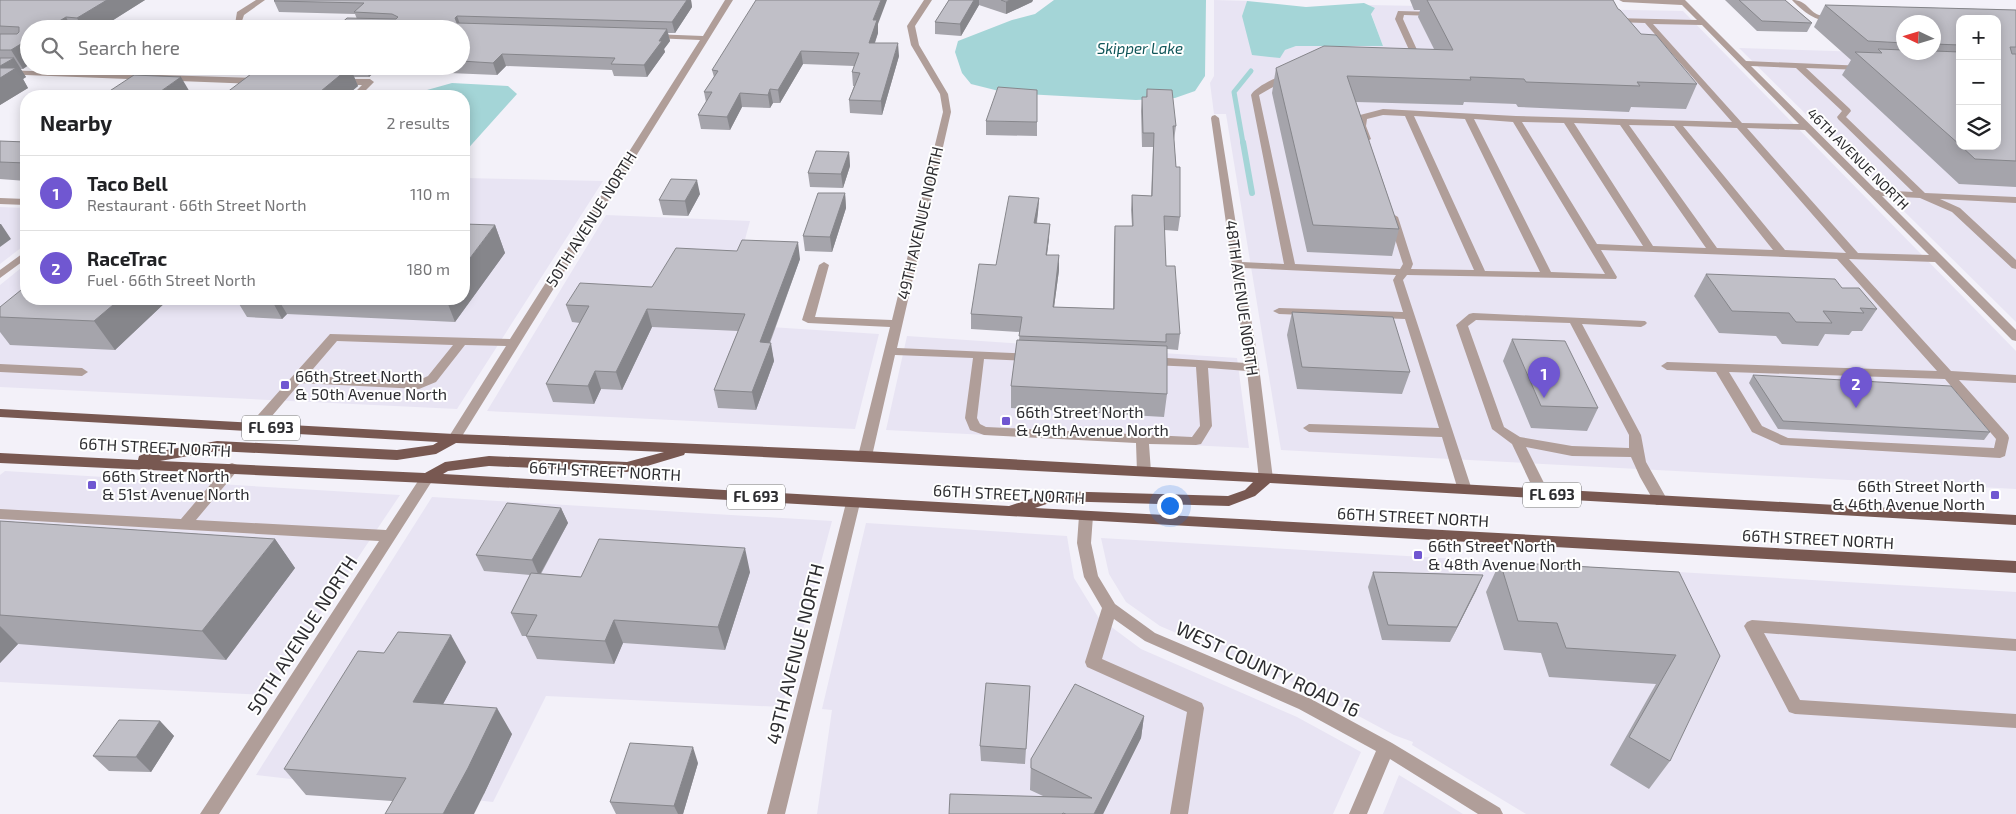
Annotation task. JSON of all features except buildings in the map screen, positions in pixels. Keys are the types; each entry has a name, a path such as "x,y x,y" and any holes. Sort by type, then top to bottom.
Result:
{"main road":[{"name":"66TH STREET NORTH","path":"2,413 454,438 864,456 2016,520"},
{"path":"120,463 217,446 397,455 436,449 454,438"},
{"path":"427,478 445,466 490,461 627,467 688,449"},
{"name":"66TH STREET NORTH","path":"1,458 427,478 2016,567"},
{"path":"1009,512 1054,496 1229,501 1250,493 1266,479"}],"street":[{"path":"238,20 240,14 261,0"},
{"name":"50TH AVENUE NORTH","path":"454,438 704,38 730,0"},
{"name":"49TH AVENUE NORTH","path":"864,456 947,112 944,94 915,45 911,26 928,0"},
{"path":"1623,0 1683,1"},
{"path":"1796,0 1817,16 1845,17"},
{"name":"46TH AVENUE NORTH","path":"1683,1 2016,336"},
{"path":"1411,65 1420,66 1399,19 1401,13 1440,15"},
{"path":"1603,20 1704,23"},
{"path":"1647,21 1855,256"},
{"path":"646,36 704,38"},
{"path":"1744,63 1874,68"},
{"path":"1798,66 1847,111 1841,117 1922,195 1956,210 2016,266"},
{"path":"0,72 20,73"},
{"path":"1290,267 1256,96 1257,91 1298,72"},
{"path":"84,75 271,81"},
{"path":"239,90 251,81"},
{"path":"330,82 370,82 361,90"},
{"path":"1371,152 1362,126 1364,117 1384,112 1516,119 1807,127"},
{"path":"1408,113 1481,274"},
{"path":"1468,117 1547,276"},
{"name":"48TH AVENUE NORTH","path":"1216,118 1253,367 1266,479"},
{"path":"1238,265 1404,272 1612,277 1516,119"},
{"path":"1567,120 1650,249"},
{"path":"1623,122 1714,251"},
{"path":"1676,123 1781,253"},
{"path":"1873,193 2014,201"},
{"path":"0,201 20,202"},
{"path":"1389,206 1408,264 1398,280 1465,490"},
{"path":"1594,247 1938,259"},
{"path":"1720,368 1757,429 1786,442 2000,453 2003,438 1840,256"},
{"path":"0,275 20,259"},
{"path":"824,265 808,320 896,324"},
{"path":"1280,311 1409,316"},
{"path":"1636,453 1572,450 1517,441 1498,429 1462,325 1473,316 1641,323"},
{"path":"1574,320 1635,435 1638,462 1661,501"},
{"path":"255,427 334,337 513,343"},
{"path":"296,379 420,384 432,379 461,342"},
{"path":"889,351 1046,357"},
{"path":"978,355 971,418 979,430 1186,442 1196,441 1206,426 1202,364"},
{"path":"1142,361 1253,367"},
{"path":"1667,366 2016,379"},
{"path":"0,368 82,372"},
{"path":"1308,428 1446,433"},
{"path":"1142,439 1144,472"},
{"path":"1517,441 1543,495"},
{"path":"184,525 232,468"},
{"name":"50TH AVENUE NORTH","path":"209,814 427,478"},
{"name":"49TH AVENUE NORTH","path":"776,814 853,503"},
{"path":"0,514 390,536"},
{"name":"WEST COUNTY ROAD 16","path":"1086,516 1084,543 1091,577 1110,608 1150,637 1305,704 1386,748 1494,814"},
{"path":"1110,608 1093,662 1196,708 1179,814"},
{"path":"2016,645 1752,626 1795,707 2016,721"},
{"path":"1358,814 1386,748"}],"shaded area":[{"path":"1214,0 1247,1 1242,16 1285,50 1296,46 1320,44 1383,46 1371,13 1375,8 1368,5 1683,11 2016,351 2016,489 1281,450 1226,114 1214,114 1210,83 1214,76"},
{"path":"1739,48 1896,53 1896,60 1941,60 1941,54 1956,55 1956,150 2001,150 2001,127 2016,56 2016,322"},
{"path":"470,178 603,181 457,409 0,387 0,285 20,269 20,305 470,305"},
{"path":"0,207 20,208 20,249 0,264"},
{"path":"606,215 750,221 722,324 879,334 855,429 487,411"},
{"path":"907,336 1237,358 1249,448 886,430"},
{"path":"5,471 400,495 266,695 0,682 0,475"},
{"path":"432,497 832,521 782,707 546,696 493,802 256,775"},
{"path":"866,523 1067,536 1074,578 1098,617 1141,649 1297,717 1361,752 1333,814 817,814 832,710 822,709"},
{"path":"1101,538 2016,592 2016,814 1526,814 1412,745 1413,742 1394,735 1312,691 1160,626 1126,602 1109,574"},
{"path":"1399,775 1463,814 1383,814"}],"water":[{"name":"Skipper Lake","path":"1054,0 1206,0 1205,76 1195,91 1175,98 1136,100 1007,93 971,84 962,73 955,52 958,41 1012,20 1035,14"},
{"path":"1247,1 1306,7 1364,3 1375,8 1371,14 1383,46 1296,46 1285,50 1280,58 1252,55 1242,16"},
{"path":"452,83 508,86 517,94 470,146 470,90 427,90"}],"waterway":[{"path":"1243,143 1234,92 1251,71"},
{"path":"1243,142 1252,193"}],"place":[{"name":"66th Street North & 50th Avenue North","path":"285,385"},
{"name":"Taco Bell","path":"1544,398"},
{"name":"RaceTrac","path":"1856,408"},
{"name":"66th Street North & 49th Avenue North","path":"1006,421"},
{"name":"66th Street North & 51st Avenue North","path":"92,485"},
{"name":"66th Street North & 46th Avenue North","path":"1995,495"},
{"name":"66th Street North & 48th Avenue North","path":"1418,555"}]}
